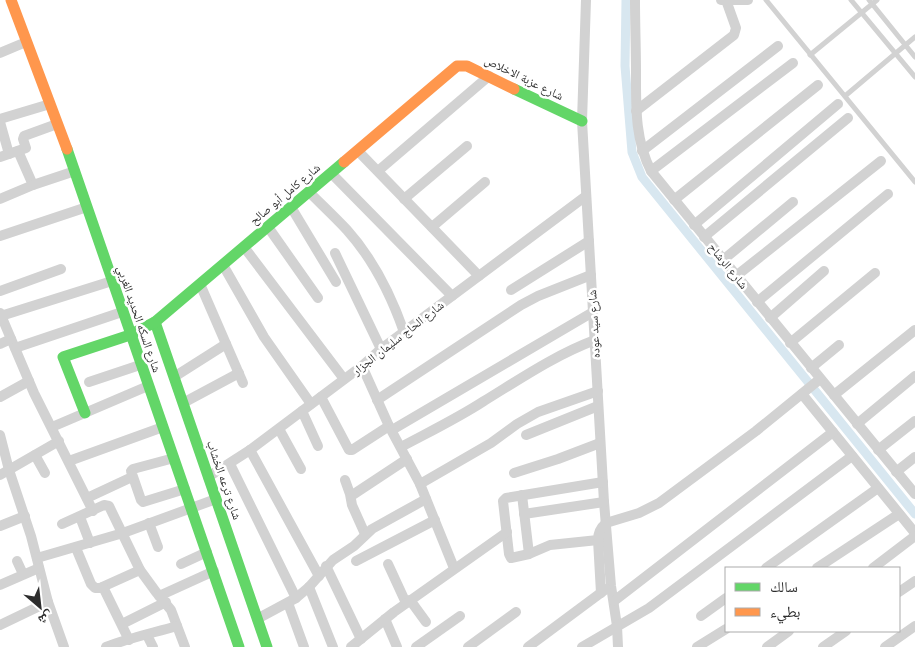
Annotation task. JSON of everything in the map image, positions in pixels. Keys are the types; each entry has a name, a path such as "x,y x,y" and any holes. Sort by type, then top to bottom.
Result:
{"street":[{"name":"شارع السكه الحديد الغربي","path":"11,0 75,171 140,365 192,508 239,647"},
{"name":"شارع سيد عوده","path":"586,0 582,121 604,502 618,647"},
{"name":"شارع الرشاح","path":"635,0 638,135 642,151 651,171 820,380 914,491"},
{"path":"720,0 748,0"},
{"path":"636,111 734,35 736,28 726,0"},
{"path":"0,53 26,42"},
{"path":"642,151 778,46"},
{"path":"651,171 793,63"},
{"name":"شارع عزبة الاخلاص","path":"454,68 461,65 467,66 582,121"},
{"name":"شارع كامل أبو صالح","path":"85,413 63,357 130,335 156,322 454,68"},
{"path":"378,171 489,76"},
{"path":"674,200 818,85"},
{"path":"33,185 9,154 0,120 50,104"},
{"path":"694,224 838,104"},
{"path":"704,237 848,118"},
{"path":"9,154 26,148 24,136 57,124"},
{"path":"404,198 467,146"},
{"path":"358,150 479,276"},
{"path":"736,276 881,161"},
{"path":"0,199 33,185 75,171"},
{"path":"331,173 452,296"},
{"path":"432,227 485,182"},
{"path":"309,192 348,231 366,254 382,279 395,305 404,332"},
{"path":"757,302 888,194"},
{"name":"شارع الحاج سليمان الجزار","path":"208,477 230,464 279,429 362,366 381,349 586,196"},
{"path":"723,260 794,202"},
{"path":"0,236 87,207"},
{"path":"291,207 336,282"},
{"path":"268,227 318,298"},
{"path":"511,290 589,241"},
{"path":"244,247 344,380"},
{"path":"335,253 381,349"},
{"path":"223,265 264,337 311,404"},
{"path":"0,291 61,269"},
{"path":"770,318 824,271"},
{"path":"790,343 875,273"},
{"path":"377,400 521,305 538,296 591,275"},
{"path":"93,511 29,381 1,314 112,281"},
{"path":"183,403 241,378 200,284"},
{"path":"0,344 13,343 122,312"},
{"path":"321,397 349,450 352,450 593,312"},
{"name":"شارع ترعه الخشاب","path":"156,322 267,647"},
{"path":"834,396 915,330"},
{"path":"401,447 484,402 510,384 565,353 595,340"},
{"path":"174,376 226,344"},
{"path":"811,368 839,345"},
{"path":"89,382 140,365"},
{"path":"362,366 377,400 420,484 454,568"},
{"path":"857,424 915,376"},
{"path":"601,593 598,540 600,529 606,523 629,517 659,503 756,431 820,380"},
{"path":"0,397 29,381"},
{"path":"52,427 148,386"},
{"path":"420,484 495,440 532,415 548,407 598,391"},
{"path":"802,394 915,535 873,567"},
{"path":"526,434 598,406"},
{"path":"302,411 318,446"},
{"path":"878,450 915,421"},
{"path":"69,461 163,427"},
{"path":"279,429 301,469"},
{"path":"614,601 833,432"},
{"path":"0,438 5,473 25,516 48,602 64,647"},
{"path":"5,473 59,441"},
{"path":"514,473 558,460 600,443"},
{"path":"250,450 319,576"},
{"path":"35,455 45,473"},
{"path":"582,647 649,608 852,456"},
{"path":"896,472 915,457"},
{"path":"174,458 133,469 131,472 132,477 140,500 143,502 185,490"},
{"path":"351,496 407,459"},
{"path":"230,464 292,600 304,647"},
{"path":"87,498 132,477"},
{"path":"345,480 352,505 365,534"},
{"path":"598,540 550,545 529,554 510,557 504,500 506,498 603,482"},
{"path":"767,567 878,488"},
{"path":"522,496 529,554"},
{"path":"0,584 23,574 38,563 76,548 216,499"},
{"path":"257,619 292,600 319,576 326,566 340,554 354,546 372,528 426,499"},
{"path":"524,514 604,502"},
{"path":"62,524 104,505 109,506 140,570 171,610 185,647"},
{"path":"819,567 899,514"},
{"path":"0,526 25,516"},
{"path":"80,517 90,543"},
{"path":"356,561 435,520"},
{"path":"149,523 158,547"},
{"path":"326,566 355,645 385,619 507,532"},
{"path":"76,548 93,586 97,588 140,570"},
{"path":"181,564 207,552"},
{"path":"17,561 23,574"},
{"path":"388,564 408,602 426,622"},
{"path":"122,624 214,571"},
{"path":"900,591 915,581"},
{"path":"103,586 129,640"},
{"path":"528,647 611,586"},
{"path":"308,587 333,647"},
{"path":"701,616 725,599"},
{"path":"0,625 48,602"},
{"path":"468,647 516,612"},
{"path":"416,647 460,616"},
{"path":"385,619 396,647"},
{"path":"112,646 177,626"},
{"path":"885,647 915,626"},
{"path":"697,647 725,629"},
{"path":"767,647 788,632"},
{"path":"823,647 845,632"},
{"path":"147,635 153,647"}],"lane":[{"path":"766,0 915,182"},
{"path":"852,0 915,77"},
{"path":"810,54 862,12 872,1 915,57"},
{"path":"845,96 915,37"}],"waterway":[{"path":"626,0 625,66 632,152 642,177 915,514"}],"traffic: fast":[{"path":"514,89 582,121"},
{"path":"67,149 239,647"},
{"path":"85,413 63,357 130,335 155,322 344,162"},
{"path":"155,322 267,647"}],"traffic: slow":[{"path":"11,0 67,149"},
{"path":"344,162 457,66 467,66 514,89"}]}
